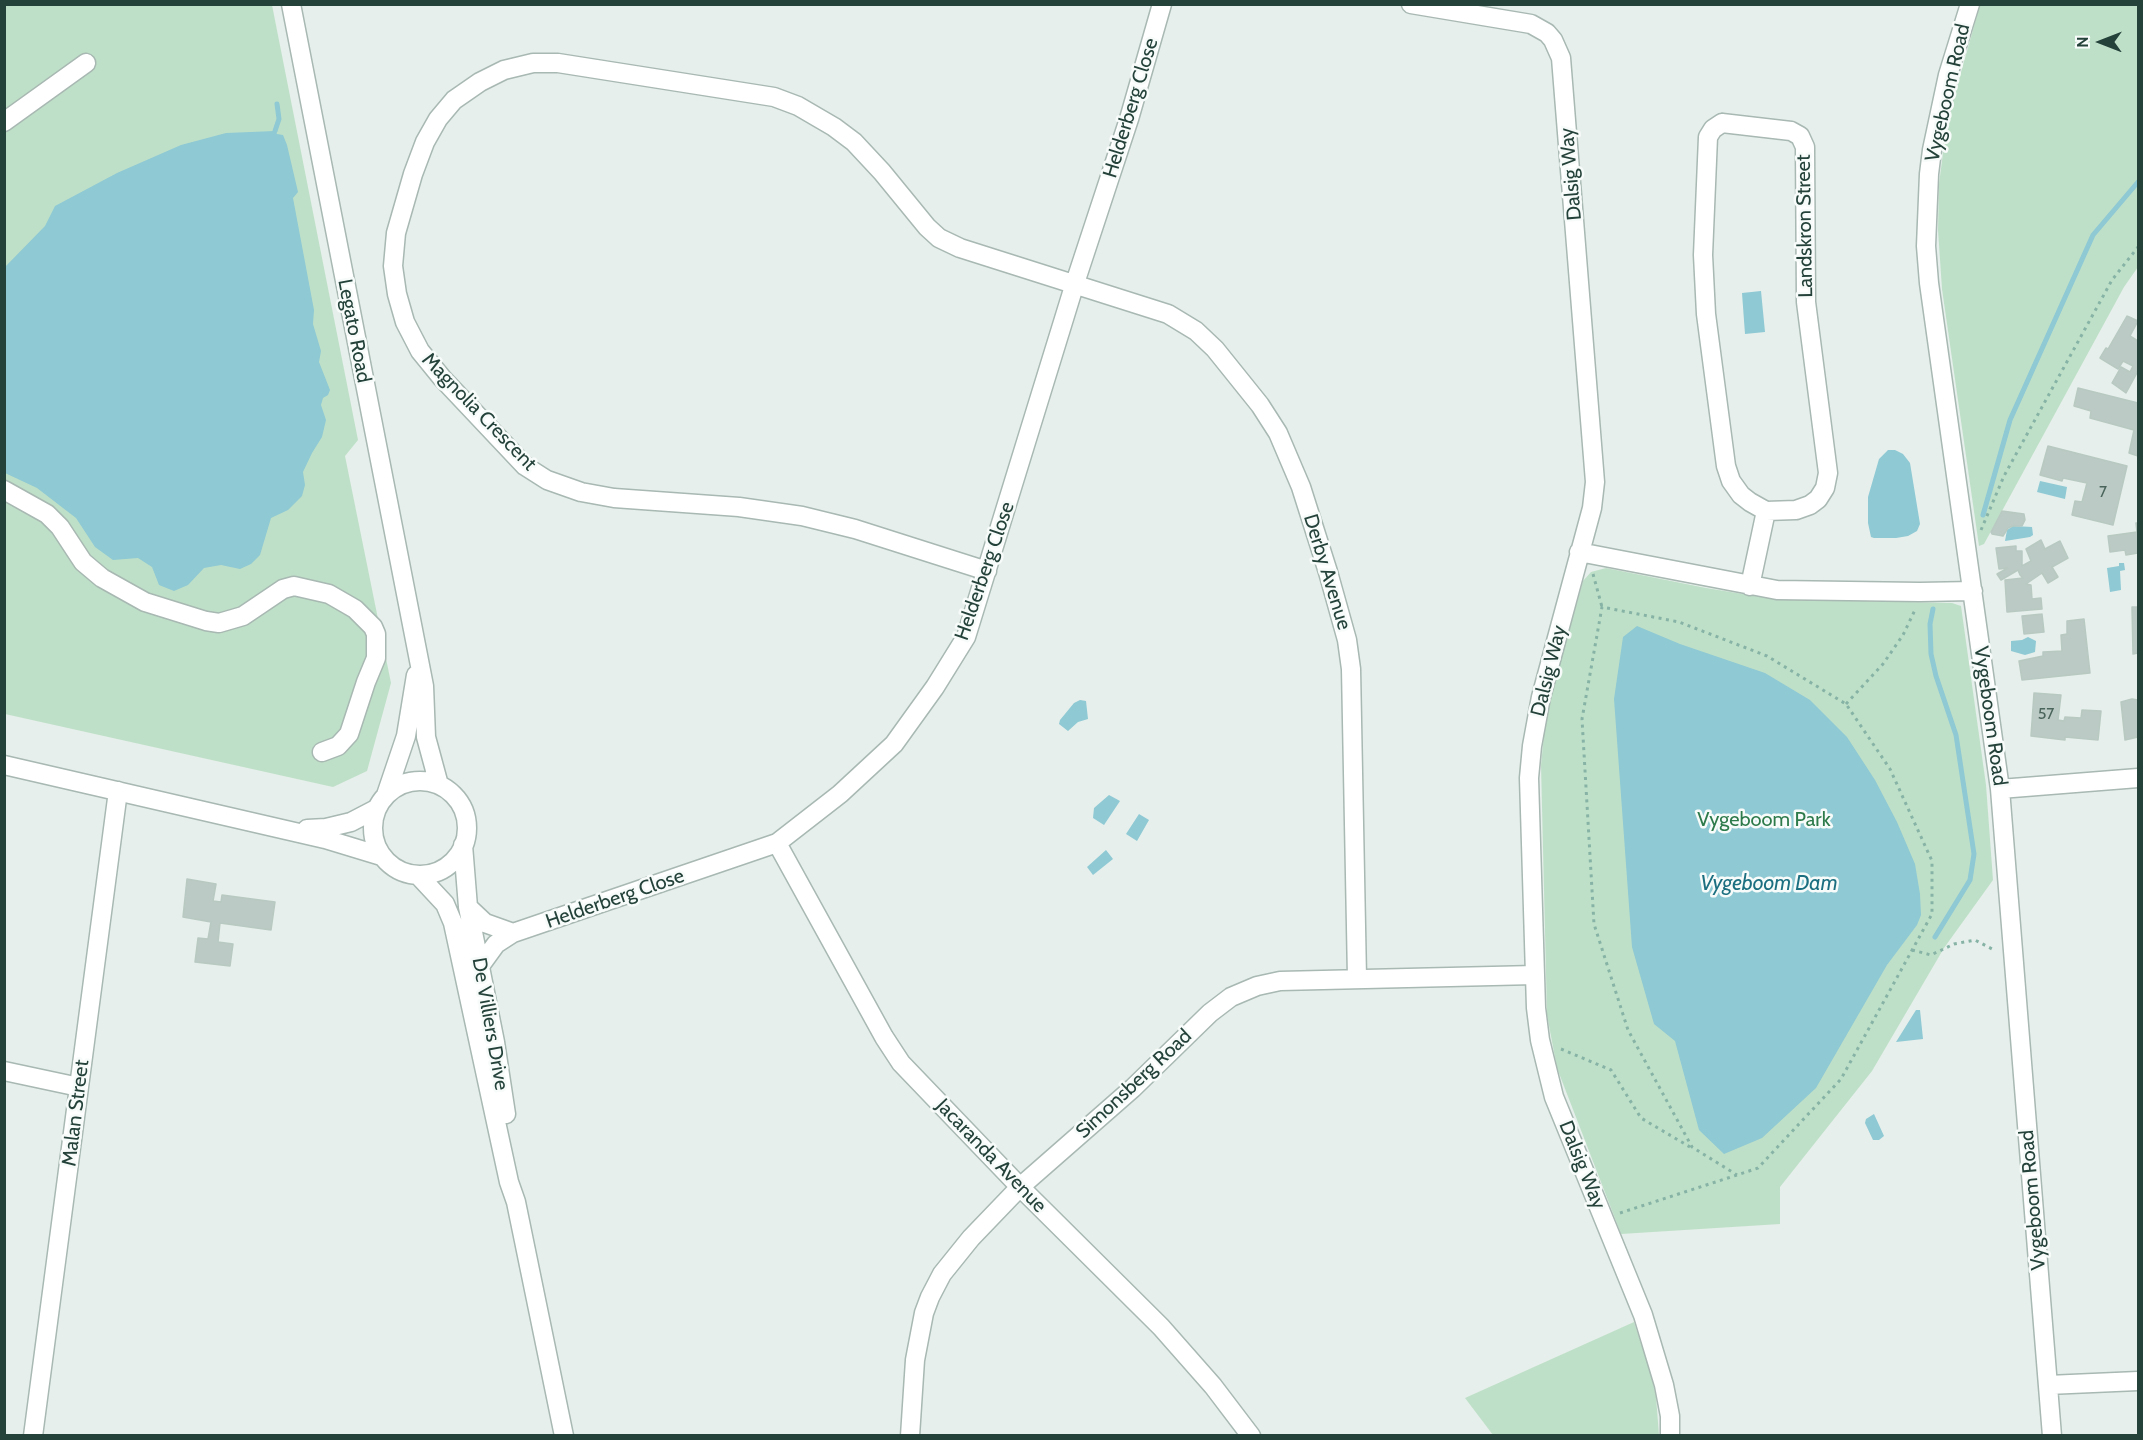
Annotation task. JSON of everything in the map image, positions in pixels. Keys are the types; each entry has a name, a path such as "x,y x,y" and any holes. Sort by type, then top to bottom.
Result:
{"street":[{"name":"Legato Road","path":"291,4 419,657 424,686 426,737 439,785"},
{"name":"Helderberg Close","path":"480,966 486,954 496,944 513,933 777,843 840,794 894,744 935,687 966,637 1075,284 1129,119 1162,4"},
{"name":"Dalsig Way","path":"1411,4 1531,24 1547,33 1562,58 1595,465 1592,508 1584,553 1541,697 1532,746 1529,778 1534,975 1540,1040 1554,1097 1643,1315 1664,1385 1670,1416 1670,1436"},
{"name":"Vygeboom Road","path":"1970,4 1957,42 1938,114 1929,174 1926,246 1929,283 2000,789 2052,1436"},
{"path":"4,122 86,63"},
{"name":"Magnolia Crescent","path":"987,571 855,529 802,516 739,507 614,498 581,492 547,480 525,466 420,351 405,322 397,294 393,266 396,233 413,174 425,142 438,119 454,100 480,82 504,70 533,63 558,63 774,97 798,106 834,127 854,142 939,238 960,248 1075,284"},
{"name":"Landskron Street","path":"1722,123 1791,131 1800,136 1806,154 1806,302 1828,473 1822,493 1810,505 1785,512 1766,511 1741,495 1731,482 1725,466 1706,314 1703,222 1707,144 1709,132 1722,123"},
{"name":"Derby Avenue","path":"1075,284 1168,314 1196,331 1215,349 1260,405 1278,433 1301,487 1344,628 1351,669 1357,978"},
{"path":"4,490 47,514 60,527 86,565 123,591 145,602 219,623 243,616 283,589 294,586 329,594 356,609 373,627 376,634 376,658 349,734 338,746 322,752"},
{"path":"1750,586 1766,511"},
{"path":"1584,553 1777,590 1973,591"},
{"name":"Legato Road","path":"381,802 406,736 419,657"},
{"path":"4,765 287,830 325,838 381,856 404,873 418,875 433,873 446,867 456,858 463,845 466,831 465,817 460,804 451,793 439,785 425,781 411,782 397,787 381,802 351,822 326,828 287,830"},
{"path":"2000,789 2139,778"},
{"name":"Malan Street","path":"33,1436 118,791"},
{"path":"381,802 373,825 375,841 381,856"},
{"name":"Jacaranda Avenue","path":"777,843 891,1049 901,1063 1020,1187 1161,1327 1213,1386 1251,1436"},
{"name":"De Villiers Drive","path":"463,845 468,907 495,1042 518,1195 516,1202"},
{"name":"De Villiers Drive","path":"418,875 445,904 453,923 508,1182 516,1202 564,1436"},
{"path":"468,907 485,923 513,933"},
{"name":"Simonsberg Road","path":"910,1436 915,1360 924,1313 942,1274 954,1257 1020,1187 1133,1088 1209,1013 1231,997 1257,986 1280,981 1534,975"},
{"path":"4,1071 79,1087"},
{"path":"2048,1385 2139,1381"}],"path":[{"path":"1967,552 1985,525 2004,476 2112,280 2139,247"},
{"path":"1584,553 1602,607 1582,719 1594,924 1628,1030 1692,1147"},
{"path":"1602,607 1679,622 1767,656 1846,704 1890,769 1932,861 1932,914 1841,1079 1758,1168 1604,1218"},
{"path":"1846,704 1884,664 1912,619"},
{"path":"1912,950 1931,955 1954,944 1975,940 1995,951 2014,966"},
{"path":"1540,1040 1611,1070 1641,1118 1737,1175"}],"green space":[{"path":"5,5 272,5 358,440 345,456 391,683 367,771 333,787 5,714"},
{"path":"1980,5 2138,5 2138,267 2124,287 1984,544 1979,546 1942,289 1938,230 1939,184 1947,122"},
{"name":"Vygeboom Park","path":"1606,568 1774,599 1952,603 1961,606 1986,785 1993,880 1944,948 1872,1071 1780,1187 1780,1224 1621,1234 1557,1068 1547,1015 1541,765 1546,714 1583,581 1591,572"},
{"path":"1634,1322 1651,1374 1656,1397 1659,1435 1493,1435 1465,1398"}],"water":[{"path":"275,131 283,135 287,145 298,192 293,198 314,310 313,324 321,351 319,362 330,390 323,398 321,405 326,420 322,437 303,472 305,485 302,496 288,510 271,518 260,555 251,564 240,569 221,565 204,568 188,585 174,591 159,585 152,567 138,558 113,560 95,547 76,518 37,488 5,473 5,267 45,226 55,206 117,173 181,145 226,133"},
{"path":"1761,291 1765,332 1745,334 1742,293"},
{"path":"1888,450 1895,450 1903,454 1910,463 1920,524 1917,531 1908,536 1874,538 1871,537 1868,523 1868,497 1879,459"},
{"path":"2040,481 2067,487 2065,499 2037,492"},
{"path":"2013,526 2032,527 2033,535 2005,541 2007,530"},
{"path":"2119,563 2124,563 2125,570 2120,571 2121,590 2110,592 2107,568 2119,566"},
{"name":"Vygeboom Dam","path":"1637,626 1680,644 1765,673 1810,700 1847,737 1875,780 1897,822 1915,864 1920,894 1921,915 1917,925 1887,965 1816,1088 1762,1138 1724,1154 1699,1130 1675,1041 1654,1024 1632,947 1614,699 1623,637"},
{"path":"2028,637 2036,641 2035,652 2025,655 2011,651 2011,641"},
{"path":"1080,700 1086,701 1088,719 1078,722 1068,731 1059,724 1060,720 1074,703"},
{"path":"1109,795 1120,801 1104,825 1093,818 1094,808"},
{"path":"1139,814 1149,820 1137,841 1126,834"},
{"path":"1106,850 1113,859 1093,875 1087,867"},
{"path":"1916,1010 1920,1010 1923,1039 1896,1042"},
{"path":"1874,1114 1884,1136 1879,1140 1873,1140 1865,1123 1866,1119"}],"building":[{"path":"2127,316 2138,321 2130,336 2138,341 2138,371 2126,393 2112,383 2121,367 2130,372 2133,366 2123,361 2118,369 2100,358 2106,348 2108,349"},
{"path":"2078,388 2138,403 2138,456 2129,453 2134,430 2090,418 2091,411 2074,406"},
{"path":"2048,446 2127,466 2113,525 2072,515 2075,501 2082,502 2087,483 2063,478 2062,481 2040,475"},
{"path":"2002,511 2024,514 2025,520 2022,526 2008,528 2003,536 1992,534 1991,532"},
{"path":"2136,523 2138,523 2138,553 2126,555 2125,550 2110,552 2108,536 2137,532"},
{"path":"2041,540 2045,549 2060,541 2068,558 2052,567 2058,577 2048,583 2042,573 2026,584 2031,585 2032,599 2041,598 2042,609 2007,612 2005,580 2023,578 2018,570 2001,580 1997,574 2008,568 1999,569 1996,548 2016,546 2016,551 2022,551 2022,566 2031,561 2026,549"},
{"path":"2132,607 2138,607 2138,653 2133,654"},
{"path":"2042,614 2044,632 2024,634 2022,616"},
{"path":"2084,619 2090,673 2022,680 2019,661 2043,656 2043,652 2062,651 2061,635 2067,634 2067,621"},
{"path":"2034,693 2061,695 2058,720 2064,721 2065,717 2081,718 2082,710 2101,711 2098,740 2065,737 2065,740 2031,736"},
{"path":"2138,700 2138,737 2125,740 2121,702"},
{"path":"187,879 216,884 213,901 221,902 222,895 275,902 271,930 220,923 218,942 233,944 230,966 195,962 198,938 208,939 211,922 183,917"}],"waterway":[{"path":"275,131 279,119 277,104"},
{"path":"1983,515 2010,420 2093,235 2138,182"},
{"path":"1933,609 1930,624 1931,654 1956,735 1974,854 1970,880 1935,937"}]}
